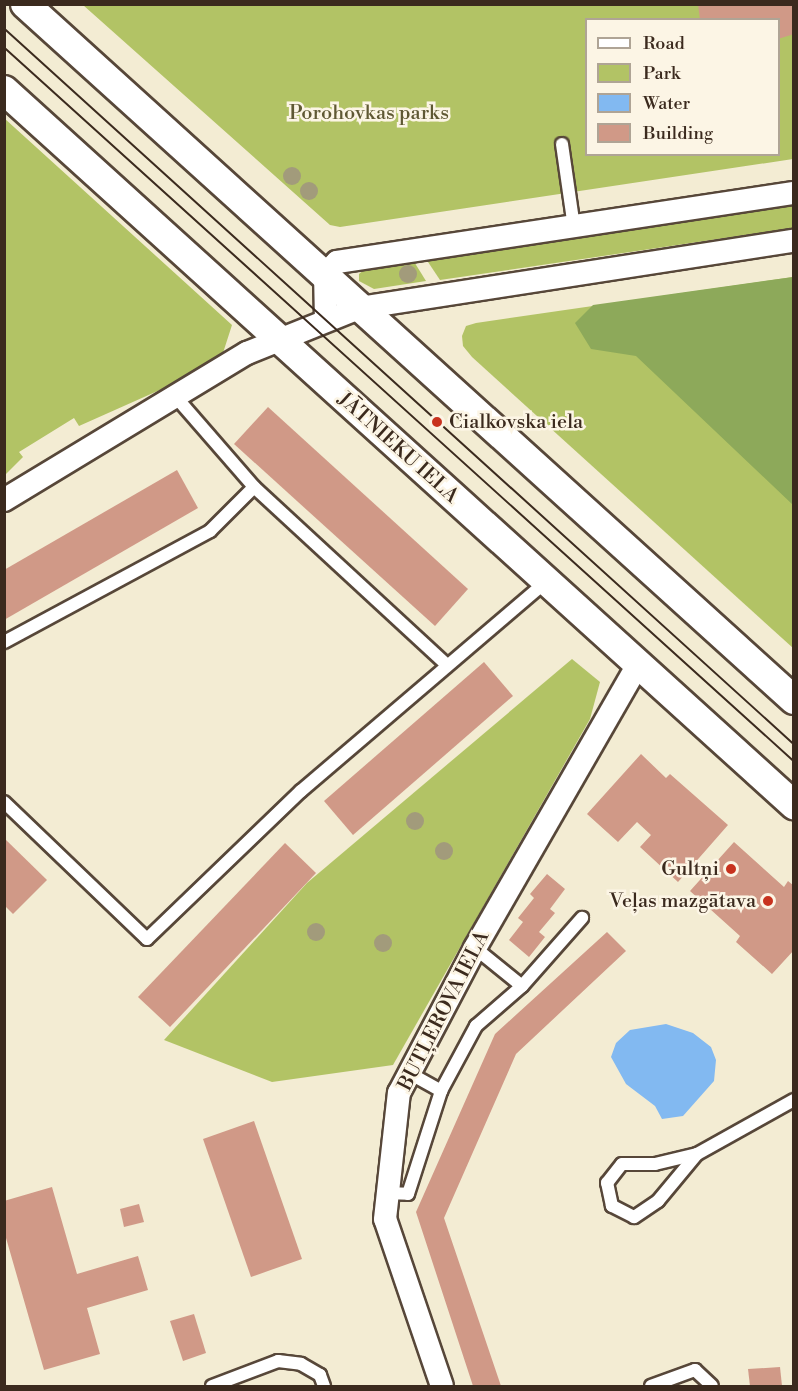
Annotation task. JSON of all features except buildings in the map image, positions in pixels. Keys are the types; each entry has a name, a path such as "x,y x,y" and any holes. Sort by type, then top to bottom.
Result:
{"street":[{"path":"25,4 794,700"},
{"name":"JĀTNIEKU IELA","path":"4,90 794,805"},
{"path":"326,320 325,274 337,262 794,193"},
{"path":"4,500 247,353 359,308 794,241"},
{"name":"BUTĻEROVA IELA","path":"442,1386 385,1219 385,1193 399,1093 475,948 639,665"}],"lane":[{"path":"562,144 574,227"},
{"path":"176,396 254,487 447,665"},
{"path":"4,642 210,531 254,487"},
{"path":"4,802 147,939 301,791 546,582"},
{"path":"385,1193 408,1194 441,1091 476,1026 522,986 582,918"},
{"path":"475,948 522,986"},
{"path":"409,1073 441,1091"},
{"path":"697,1154 658,1201 642,1212 634,1216 612,1206 607,1183 622,1164 655,1164 697,1154 794,1100"},
{"path":"212,1386 278,1361 301,1364 320,1375 324,1386"},
{"path":"651,1386 695,1370 712,1386"}],"green space":[{"name":"Porohovkas parks","path":"83,5 793,5 793,159 340,227 330,225"},
{"path":"4,118 232,325 222,356 180,381 79,426 74,418 19,452 23,457 5,475"},
{"path":"793,205 793,228 440,280 426,259"},
{"path":"413,260 426,281 374,289 359,281 359,274 367,267"},
{"path":"793,277 793,648 472,357 463,346 462,336 466,326 476,323"},
{"path":"794,277 793,505 636,356 591,349 575,323 593,305"},
{"path":"572,659 600,682 590,719 393,1065 272,1082 164,1040 307,883"}],"water":[{"path":"666,1024 693,1033 711,1047 716,1060 714,1081 683,1116 662,1119 655,1106 626,1084 611,1057 616,1043 630,1030"}],"tram line":[{"path":"4,28 794,744"},
{"path":"4,47 794,761"}],"place":[{"name":"Cialkovska iela","path":"437,422"},
{"name":"Gultņi","path":"731,869"},
{"name":"Veļas mazgātava","path":"768,901"}]}
